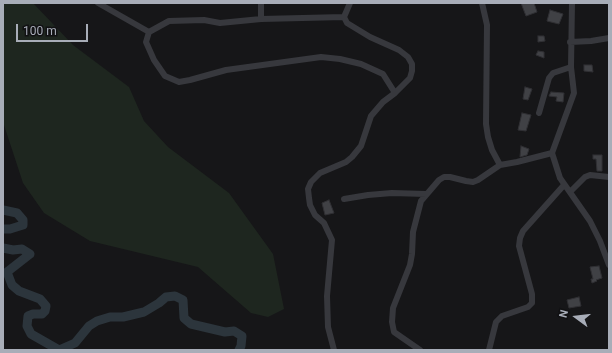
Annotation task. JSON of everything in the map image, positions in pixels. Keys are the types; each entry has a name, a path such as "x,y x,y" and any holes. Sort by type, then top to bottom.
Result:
{"street":[{"path":"98,3 149,32"},
{"path":"261,3 261,19"},
{"path":"334,350 328,327 332,240 324,224 310,205 308,189 311,182 320,173 346,162 352,157 361,146 371,116 383,102 395,93 410,78 412,71 412,64 408,57 399,50 370,37 347,23 344,17 350,3"},
{"path":"482,3 487,25 487,130 492,150 500,165"},
{"path":"572,3 570,67 574,93 552,153 560,178 590,221 600,241 609,265"},
{"path":"344,17 261,19 220,23 204,20 169,21 149,32 146,42 154,60 165,76 179,82 226,70 321,57 361,64 383,74 395,93"},
{"path":"570,42 609,38"},
{"path":"540,113 549,78 553,73 570,67"},
{"path":"420,350 394,332 392,322 393,308 410,265 413,232 421,201 426,194 444,177 473,182 500,165 552,153"},
{"path":"570,192 590,175 609,177"},
{"path":"489,350 496,322 502,316 528,307 532,303 532,294 519,246 520,238 523,231 564,185"},
{"path":"344,199 392,193 426,194"}],"shaded area":[{"path":"3,3 33,3 73,45 129,87 144,121 168,147 229,193 273,254 284,309 268,317 251,313 198,267 90,241 44,213 23,183 3,122"}],"building":[{"path":"521,3 534,3 537,12 526,16"},
{"path":"550,10 563,14 559,24 547,21"},
{"path":"538,36 544,36 545,41 538,42"},
{"path":"538,51 544,52 544,58 536,55"},
{"path":"584,65 592,65 593,72 584,71"},
{"path":"525,87 532,89 528,100 523,99"},
{"path":"551,92 564,93 563,102 556,101 557,97 549,96"},
{"path":"522,113 531,115 526,131 518,130"},
{"path":"521,146 529,149 527,155 520,157"},
{"path":"593,155 602,155 602,171 597,171 596,159 593,159"},
{"path":"329,200 334,213 325,215 322,203"},
{"path":"599,266 602,278 592,283 591,279 593,279 590,267"},
{"path":"579,297 581,306 569,308 567,300"}],"waterway":[{"path":"3,210 17,213 23,220 23,225 10,229 3,229"},
{"path":"3,248 13,250 22,249 30,254 7,272 12,285 19,291 40,299 46,306 45,311 42,314 33,314 28,316 27,326 31,334 59,350 75,343 89,326 97,321 110,317 123,317 144,312 166,297 175,296 183,300 184,318 191,324 225,332 234,331 242,336 239,350"}]}
